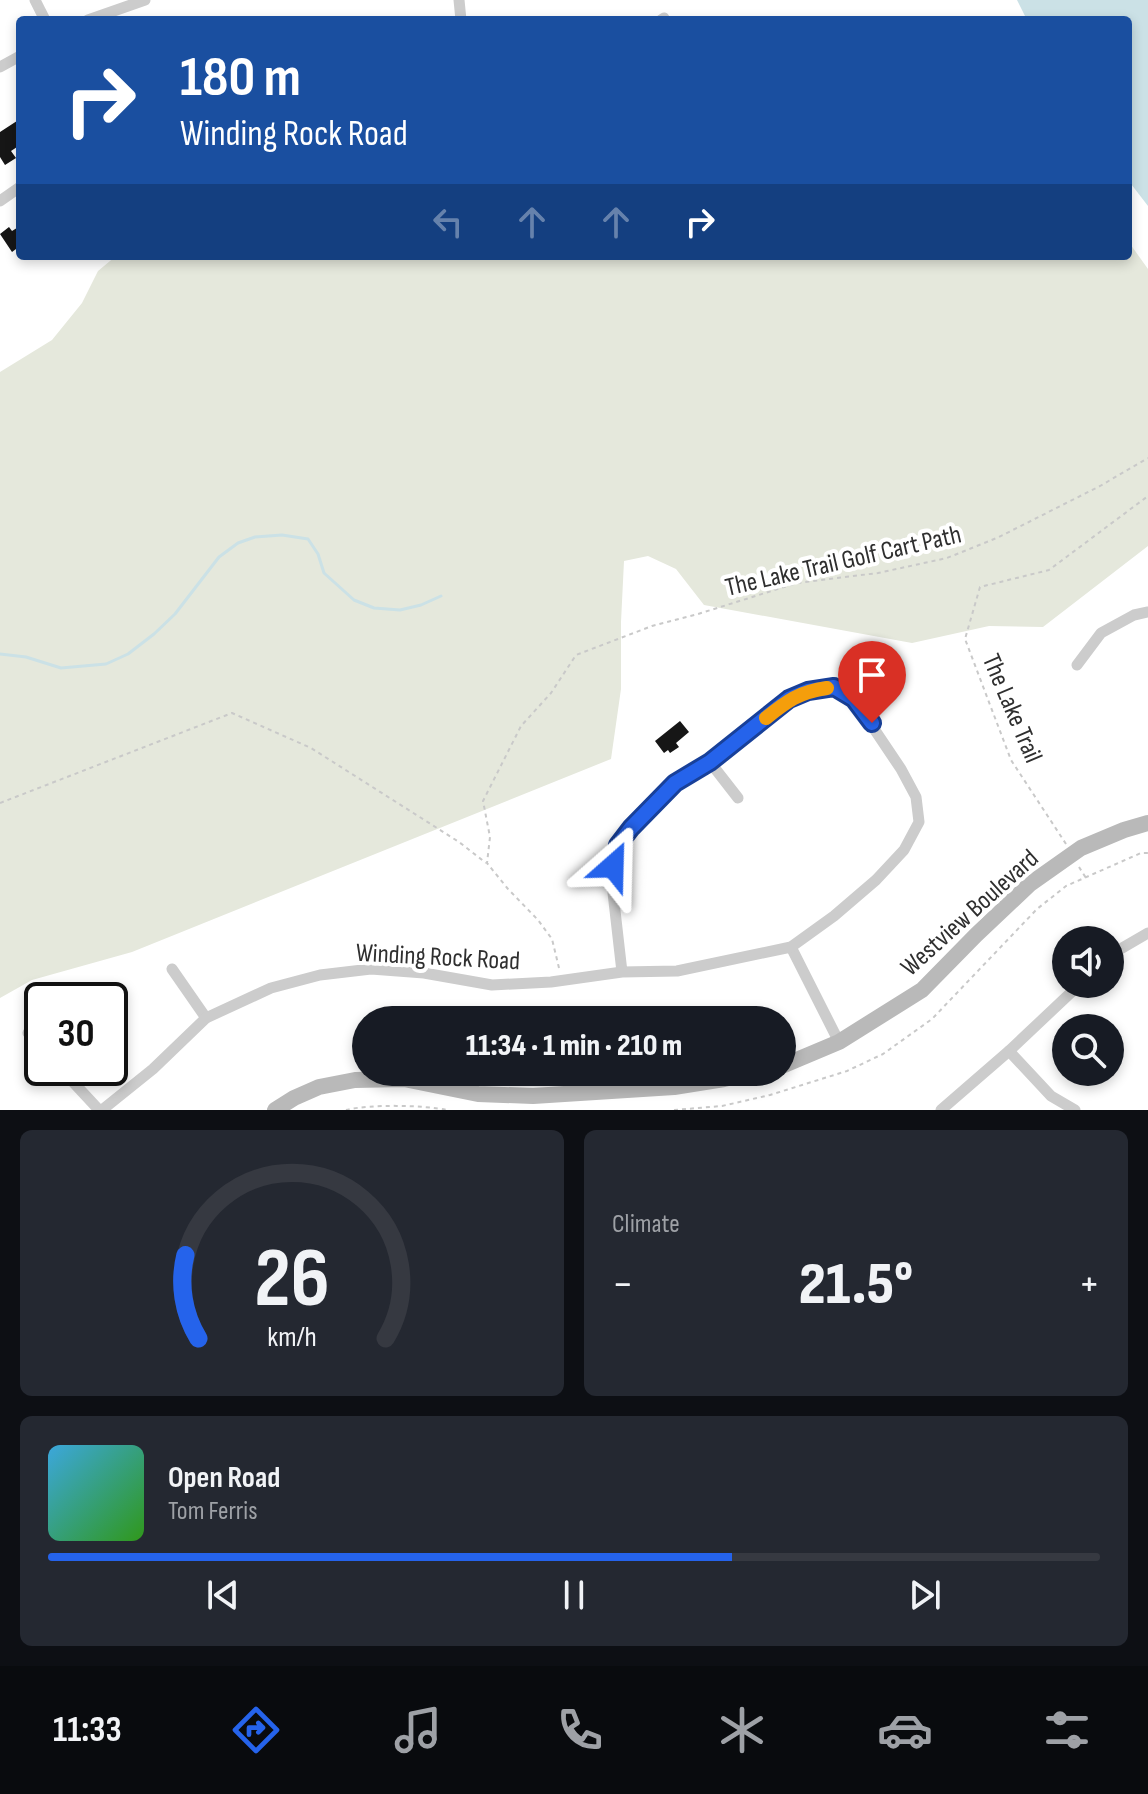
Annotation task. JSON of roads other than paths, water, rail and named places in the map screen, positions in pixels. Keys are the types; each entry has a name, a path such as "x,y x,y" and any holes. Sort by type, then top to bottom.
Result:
{"street":[{"path":"99,16 145,0"},
{"path":"1077,665 1101,633 1134,615 1148,612"},
{"name":"Winding Rock Road","path":"101,1110 153,1069 206,1018 271,988 320,975 371,969 424,973 492,985 561,981 622,972 677,971 791,947 876,880 904,850 919,822 916,797 854,699 834,687 808,691 789,699 710,762 675,783 631,828 618,845 613,866 622,972"},
{"path":"710,762 738,798"},
{"name":"Westview Boulevard","path":"796,1060 839,1042 922,990 1030,884 1072,854 1109,836 1148,823"},
{"path":"1124,947 1148,933"},
{"path":"791,947 839,1042"},
{"path":"172,969 206,1018"},
{"path":"941,1110 1065,998"},
{"path":"1009,1051 1051,1096 1075,1110"},
{"path":"275,1110 319,1087 352,1081"},
{"path":"78,1086 101,1110"},
{"path":"439,1086 478,1094 533,1096 680,1086"}],"waterway":[{"path":"0,654 26,657 61,668 106,664 128,654 175,614 219,557 238,543 255,537 282,535 308,539 318,554 324,573 354,600 374,608 400,610 441,596"}]}
